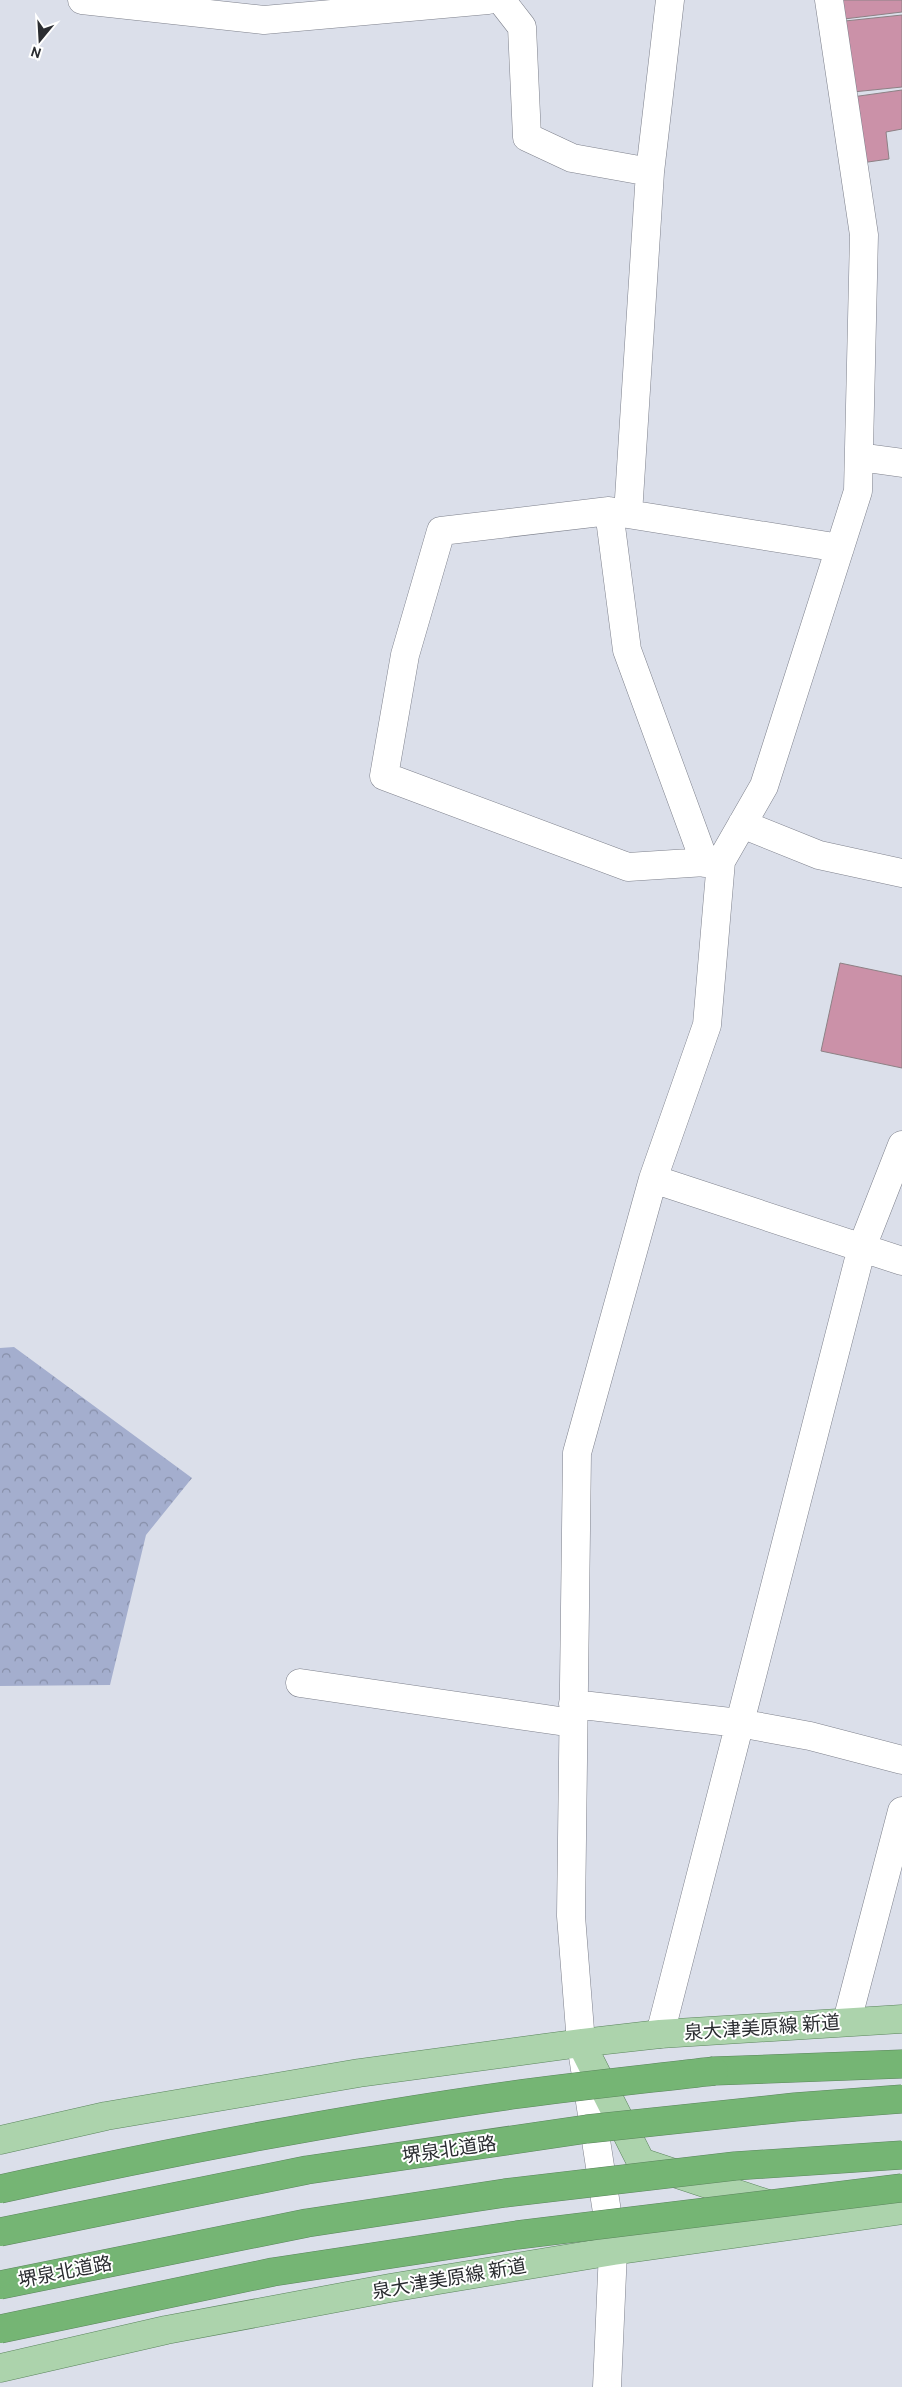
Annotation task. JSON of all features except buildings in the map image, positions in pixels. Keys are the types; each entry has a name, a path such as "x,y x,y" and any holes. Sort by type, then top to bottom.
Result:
{"highway":[{"path":"0,2189 116,2163 276,2134 511,2096 714,2071 902,2064"},
{"name":"堺泉北道路","path":"0,2232 306,2170 586,2129 796,2107 902,2099"},
{"name":"堺泉北道路","path":"0,2285 307,2223 505,2193 735,2166 902,2155"},
{"path":"0,2329 273,2272 517,2235 902,2188"}],"main road":[{"name":"泉大津美原線 新道","path":"0,2140 106,2116 349,2075 580,2043 660,2034 902,2019"},
{"path":"580,2043 641,2162 816,2220"},
{"name":"泉大津美原線 新道","path":"0,2368 166,2330 390,2288 816,2220 902,2210"}],"street":[{"path":"82,0 264,20 488,0"},
{"path":"501,0 522,27 527,137 572,158 650,172"},
{"path":"607,2387 613,2251 580,2043 571,1916 577,1453 653,1179 707,1025 713,862 627,650 618,513 650,172 670,0"},
{"path":"829,0 864,234 858,491 840,548 764,786 742,824 713,862 628,867 384,776 405,655 441,531 618,513 840,548"},
{"path":"859,457 902,463"},
{"path":"742,824 819,856 902,873"},
{"path":"660,2034 695,1905 739,1723 862,1247 902,1145"},
{"path":"653,1179 902,1261"},
{"path":"300,1683 573,1714 739,1723 810,1736 902,1760"},
{"path":"847,2021 902,1811"}],"green space":[{"path":"14,1347 192,1478 146,1535 110,1685 0,1686 0,1348"}]}
